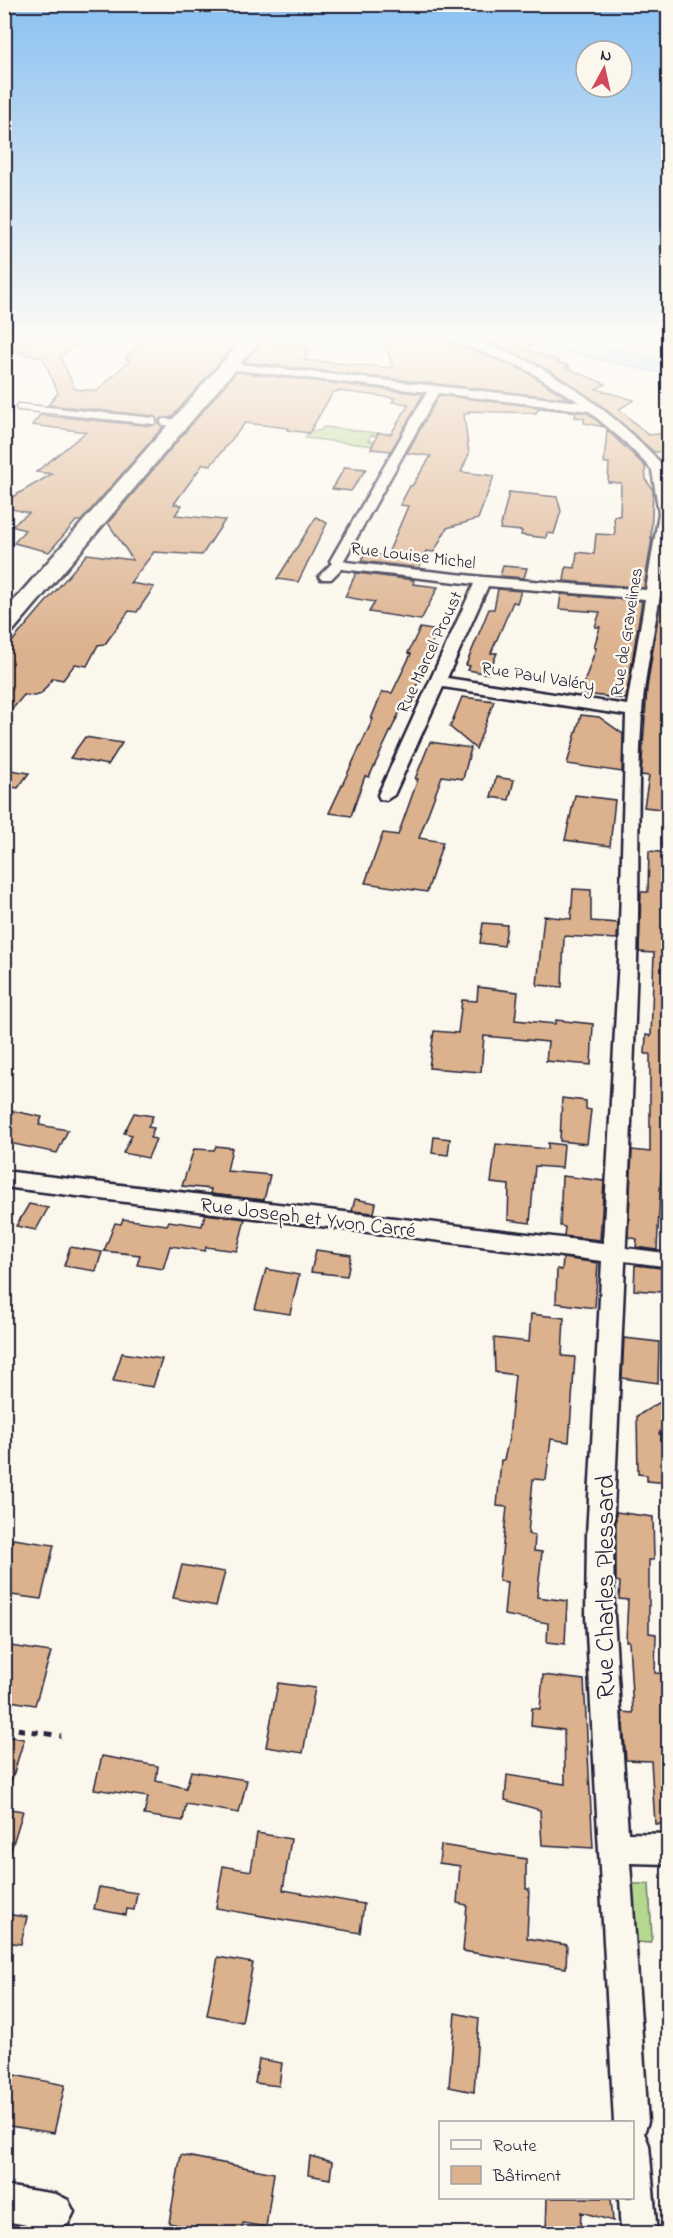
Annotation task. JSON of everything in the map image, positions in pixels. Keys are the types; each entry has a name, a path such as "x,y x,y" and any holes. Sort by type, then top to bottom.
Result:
{"main road":[{"path":"4,627 155,442"}],"street":[{"name":"Rue Louise Michel","path":"339,564 338,559 404,442"},
{"name":"Rue de Gravelines","path":"623,1052 634,711 666,513 660,475 648,458 630,442"},
{"name":"Rue Louise Michel","path":"326,576 339,564 483,581"},
{"name":"Rue Marcel Proust","path":"386,795 483,581 651,595"},
{"name":"Rue Paul Valéry","path":"437,681 634,711"},
{"name":"Rue Charles Plessard","path":"623,1052 600,1535 600,1616 631,2121"},
{"name":"Rue Joseph et Yvon Carré","path":"4,1179 613,1253"},
{"path":"614,1848 669,1849"},
{"path":"634,2160 639,2234"},
{"path":"4,2203 56,2212"}],"lane":[{"path":"613,1253 669,1260"}],"path":[{"path":"4,1727 61,1736"}],"green space":[{"path":"343,442 395,442 391,448"},
{"path":"632,1884 649,1884 652,1938 650,1943 637,1942"}],"building":[{"path":"73,442 150,442 81,521 76,521 49,552 14,543 25,530 11,526 29,513 4,507 4,502 52,474 36,472"},
{"path":"176,442 229,442 211,465 203,464 174,504 182,505 175,515 225,520 202,555 154,552 130,583 154,587 137,612 129,611 105,644 98,645 87,666 75,664 63,680 53,678 41,694 24,695 4,719 4,651 87,554 133,560 108,523"},
{"path":"374,442 396,442 391,451 371,449"},
{"path":"413,442 468,442 469,454 461,472 494,476 478,519 447,528 434,552 426,551 419,568 361,561 365,553 387,556 408,506 400,505 431,456 407,453"},
{"path":"606,442 620,442 645,466 646,480 653,490 652,538 644,588 564,581 566,567 575,568 577,552 594,554 596,534 615,535 614,516 620,516 621,483 608,482 609,463 604,463"},
{"path":"643,442 669,442 669,452 654,452"},
{"path":"345,467 366,469 351,491 332,489"},
{"path":"509,492 557,497 561,511 554,534 547,533 546,538 521,535 522,531 500,529"},
{"path":"316,517 327,523 298,582 277,579"},
{"path":"667,559 669,559 669,810 644,807 649,776 641,775 647,688"},
{"path":"503,566 527,568 524,578 500,576"},
{"path":"356,573 414,580 413,584 438,587 421,620 369,612 375,602 345,597"},
{"path":"498,589 521,591 517,603 513,602 491,653 497,653 488,674 468,670 470,666 466,665 489,609 494,609"},
{"path":"561,594 642,601 626,699 585,694 585,680 596,648 594,647 600,627 595,627 600,612 559,609"},
{"path":"420,628 438,631 430,646 435,646 407,706 403,705 369,777 365,776 351,816 329,813 373,719 371,719 382,692 392,693 411,654 408,653"},
{"path":"462,697 494,701 476,749 450,727"},
{"path":"581,715 599,717 623,734 622,772 567,764"},
{"path":"85,737 122,743 108,765 70,758"},
{"path":"430,742 471,748 463,779 442,776 419,838 443,842 427,892 365,883 383,833 398,835 418,779 415,779"},
{"path":"4,769 29,773 18,788 4,786"},
{"path":"496,777 514,780 509,800 491,797"},
{"path":"575,795 615,800 610,846 565,840"},
{"path":"649,851 669,853 669,1174 661,1173 657,1250 636,1247 637,1239 628,1237 632,1150 650,1152 650,1054 645,1054 646,1035 651,1036 654,953 639,952 641,892 648,892"},
{"path":"573,889 591,890 591,921 618,923 617,939 564,936 562,987 537,985 544,916 571,919"},
{"path":"483,923 507,925 504,946 480,943"},
{"path":"478,987 518,992 515,1020 555,1024 556,1020 593,1024 591,1065 546,1061 548,1042 484,1036 481,1072 429,1068 434,1031 458,1033 462,1000 477,1001"},
{"path":"562,1098 586,1101 586,1109 591,1110 587,1144 560,1141"},
{"path":"4,1109 42,1117 39,1125 68,1130 57,1153 4,1142"},
{"path":"134,1113 153,1116 148,1127 154,1128 150,1138 156,1139 148,1158 123,1153 132,1135 124,1133"},
{"path":"434,1137 450,1139 448,1155 432,1153"},
{"path":"548,1143 564,1145 562,1168 535,1166 530,1223 508,1220 509,1185 491,1183 496,1144 548,1149"},
{"path":"216,1146 232,1148 227,1171 270,1175 264,1200 210,1194 211,1189 182,1186 194,1149 214,1150"},
{"path":"562,1176 604,1181 600,1240 564,1236 565,1227 560,1226"},
{"path":"355,1199 376,1203 374,1213 352,1211"},
{"path":"29,1204 48,1208 36,1230 16,1226"},
{"path":"205,1214 245,1219 237,1251 206,1247 205,1251 170,1246 163,1269 137,1265 140,1255 104,1251 115,1223 121,1224 123,1219 167,1225 169,1221 202,1226"},
{"path":"70,1247 102,1252 96,1271 64,1266"},
{"path":"316,1250 351,1255 347,1276 311,1272"},
{"path":"563,1258 598,1263 595,1308 556,1303 557,1269 562,1270"},
{"path":"635,1265 661,1268 661,1292 634,1290"},
{"path":"266,1269 299,1275 290,1314 255,1309"},
{"path":"531,1314 564,1318 562,1356 575,1357 569,1442 551,1439 546,1480 533,1479 528,1534 535,1536 534,1551 542,1552 537,1597 567,1601 565,1644 547,1642 548,1623 504,1615 507,1582 499,1581 507,1507 497,1506 501,1460 504,1460 509,1438 515,1375 495,1372 494,1338 529,1342"},
{"path":"624,1338 659,1342 658,1383 622,1378"},
{"path":"122,1353 162,1359 153,1387 113,1381"},
{"path":"660,1402 666,1418 659,1434 669,1436 669,1483 647,1481 647,1475 638,1474 637,1416"},
{"path":"616,1512 653,1517 654,1560 649,1560 649,1633 656,1634 655,1673 669,1674 669,1824 655,1824 651,1761 626,1760 622,1712 633,1713 629,1641 626,1641 628,1600 619,1599 620,1582 616,1581"},
{"path":"13,1539 54,1545 41,1599 4,1594 4,1567"},
{"path":"182,1565 225,1572 216,1606 173,1598"},
{"path":"4,1645 51,1652 35,1705 4,1700"},
{"path":"543,1675 584,1680 593,1848 542,1845 540,1810 505,1800 507,1775 565,1784 564,1730 531,1726 532,1708 540,1709"},
{"path":"278,1683 315,1688 303,1753 266,1747"},
{"path":"4,1736 24,1739 9,1789 4,1788"},
{"path":"102,1756 158,1766 156,1781 186,1788 191,1771 247,1780 239,1813 186,1804 183,1821 144,1815 148,1797 94,1789"},
{"path":"4,1808 23,1811 9,1857 4,1856"},
{"path":"257,1833 291,1839 283,1890 364,1904 360,1933 216,1908 223,1866 251,1871"},
{"path":"441,1845 526,1859 526,1889 529,1889 527,1938 567,1945 566,1968 463,1951 467,1905 457,1903 460,1866 439,1863"},
{"path":"99,1887 137,1893 134,1910 127,1909 126,1915 94,1909"},
{"path":"4,1914 27,1917 21,1944 4,1942"},
{"path":"218,1957 253,1963 242,2022 207,2015"},
{"path":"455,2013 479,2018 474,2092 449,2087"},
{"path":"259,2059 282,2063 279,2086 255,2083"},
{"path":"14,2075 65,2085 54,2133 4,2125 4,2093 9,2094"},
{"path":"181,2155 274,2173 266,2227 243,2223 241,2234 202,2234 203,2230 169,2223"},
{"path":"310,2156 332,2162 330,2179 308,2175"},
{"path":"547,2199 611,2199 613,2221 581,2212 580,2234 546,2234"}]}
